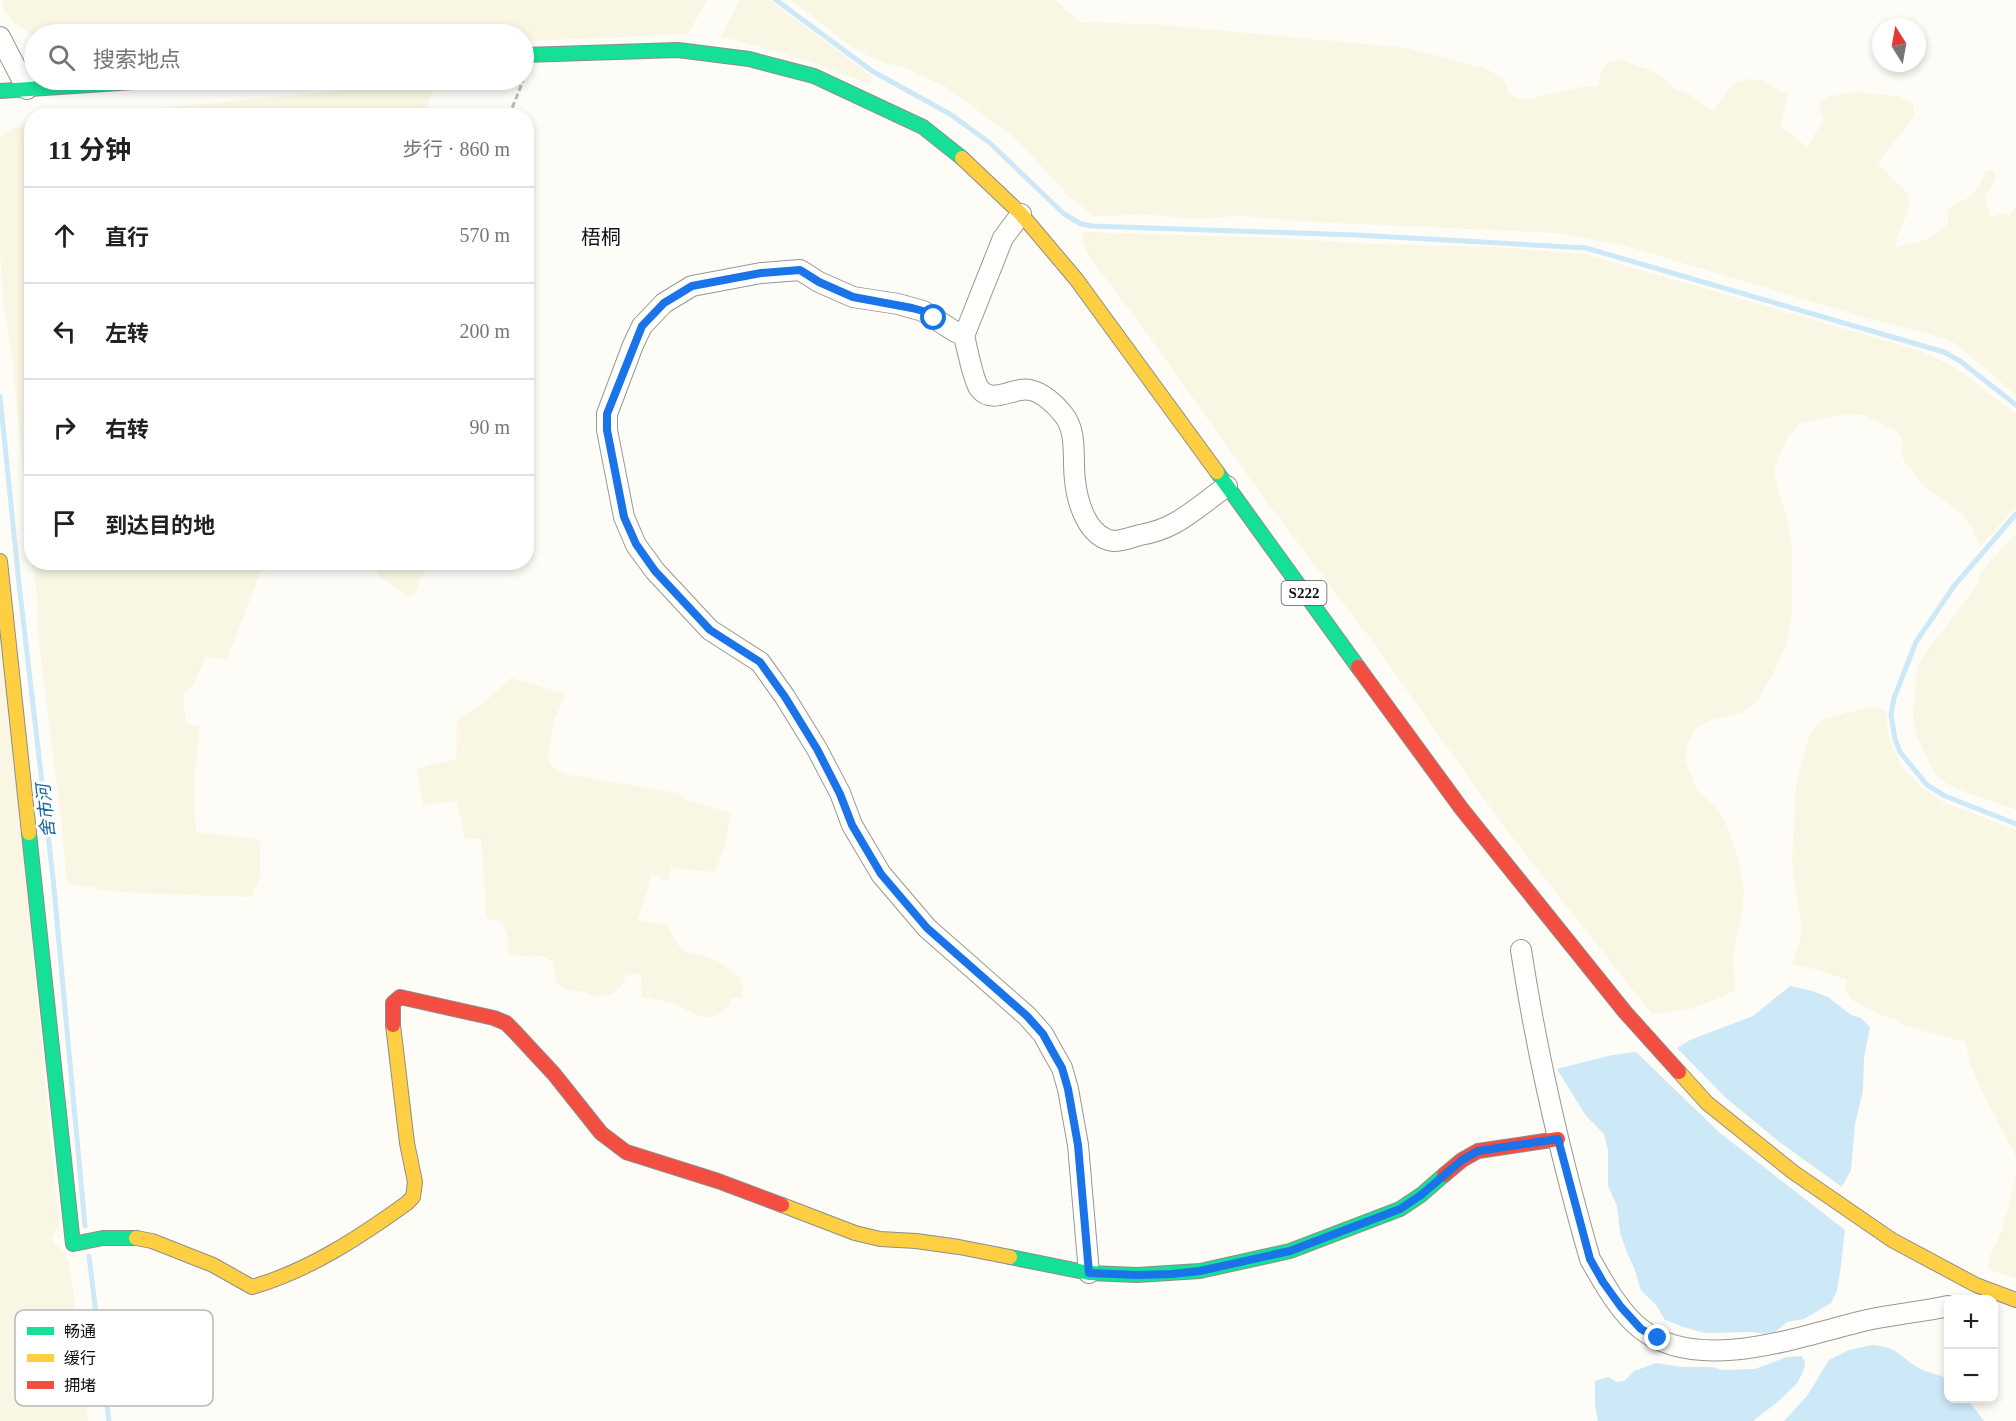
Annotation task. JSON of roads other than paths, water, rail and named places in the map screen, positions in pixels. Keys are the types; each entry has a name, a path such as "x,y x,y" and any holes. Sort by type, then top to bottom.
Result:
{"street":[{"path":"0,37 24,83"},
{"name":"S222","path":"534,55 678,50 749,59 814,76 923,128 968,163 1021,214 1076,279 1461,808 1625,1012 1707,1103 1793,1172 1892,1240 1976,1285 2009,1297"},
{"path":"0,91 24,89"},
{"path":"1021,214 1003,238 964,336 980,390 990,396 1032,390 1042,395 1066,416 1074,436 1075,478 1079,502 1090,525 1098,534 1113,541 1161,529 1174,523 1227,486"},
{"path":"964,336 923,311 898,304 853,297 819,282 800,270 761,273 692,286 664,303 642,326 607,414 607,430 624,517 636,544 648,562 710,630 760,662 817,749 840,794 852,825 881,874 927,928 1027,1016 1043,1034 1062,1068 1068,1089 1078,1145 1089,1273"},
{"path":"0,561 73,1244 103,1238 132,1237 152,1241 213,1265 252,1287 276,1280 361,1236 406,1203 412,1197 415,1182 406,1132 392,1013 392,1003 400,997 495,1018 506,1023 568,1091 603,1136 626,1152 718,1181 855,1233 880,1239 959,1247 1089,1273 1172,1274 1228,1265 1290,1251 1400,1209 1421,1195 1462,1160 1478,1151 1558,1139"},
{"path":"1521,950 1532,1023 1558,1139 1590,1259 1621,1307 1641,1329 1679,1346 1696,1350 1724,1350 1760,1346 1869,1320 1944,1307"}],"water":[{"path":"1790,986 1828,997 1851,1015 1861,1018 1870,1027 1864,1058 1863,1090 1855,1124 1851,1170 1842,1187 1778,1141 1725,1097 1677,1048 1690,1040 1753,1016"},
{"path":"1636,1052 1720,1133 1845,1230 1837,1291 1831,1303 1804,1319 1787,1322 1775,1332 1763,1334 1753,1332 1705,1333 1665,1320 1656,1305 1641,1290 1620,1232 1617,1206 1608,1186 1608,1150 1604,1134 1586,1116 1557,1069 1612,1055"},
{"path":"1871,1345 1892,1349 1921,1369 1944,1378 1944,1403 1970,1403 1984,1421 1784,1421 1807,1396 1829,1360 1849,1350"},
{"path":"1802,1356 1805,1362 1804,1369 1798,1382 1780,1400 1753,1421 1598,1421 1595,1381 1608,1377 1617,1382 1624,1381 1634,1371 1656,1363 1682,1367 1712,1367 1723,1370 1755,1369 1787,1357"}],"waterway":[{"path":"776,0 872,71 950,114 990,143 1064,214 1081,224 1356,235 1586,248 1944,352 1960,361 2016,405"},
{"name":"舍市河","path":"0,396 53,878 85,1226"},
{"path":"2016,514 1954,586 1916,642 1894,698 1891,715 1900,752 1927,785 1945,796 2016,824"},
{"name":"舍市河","path":"89,1256 96,1310"},
{"name":"舍市河","path":"107,1406 109,1421"}],"district":[{"name":"梧桐","path":"601,237"}]}
